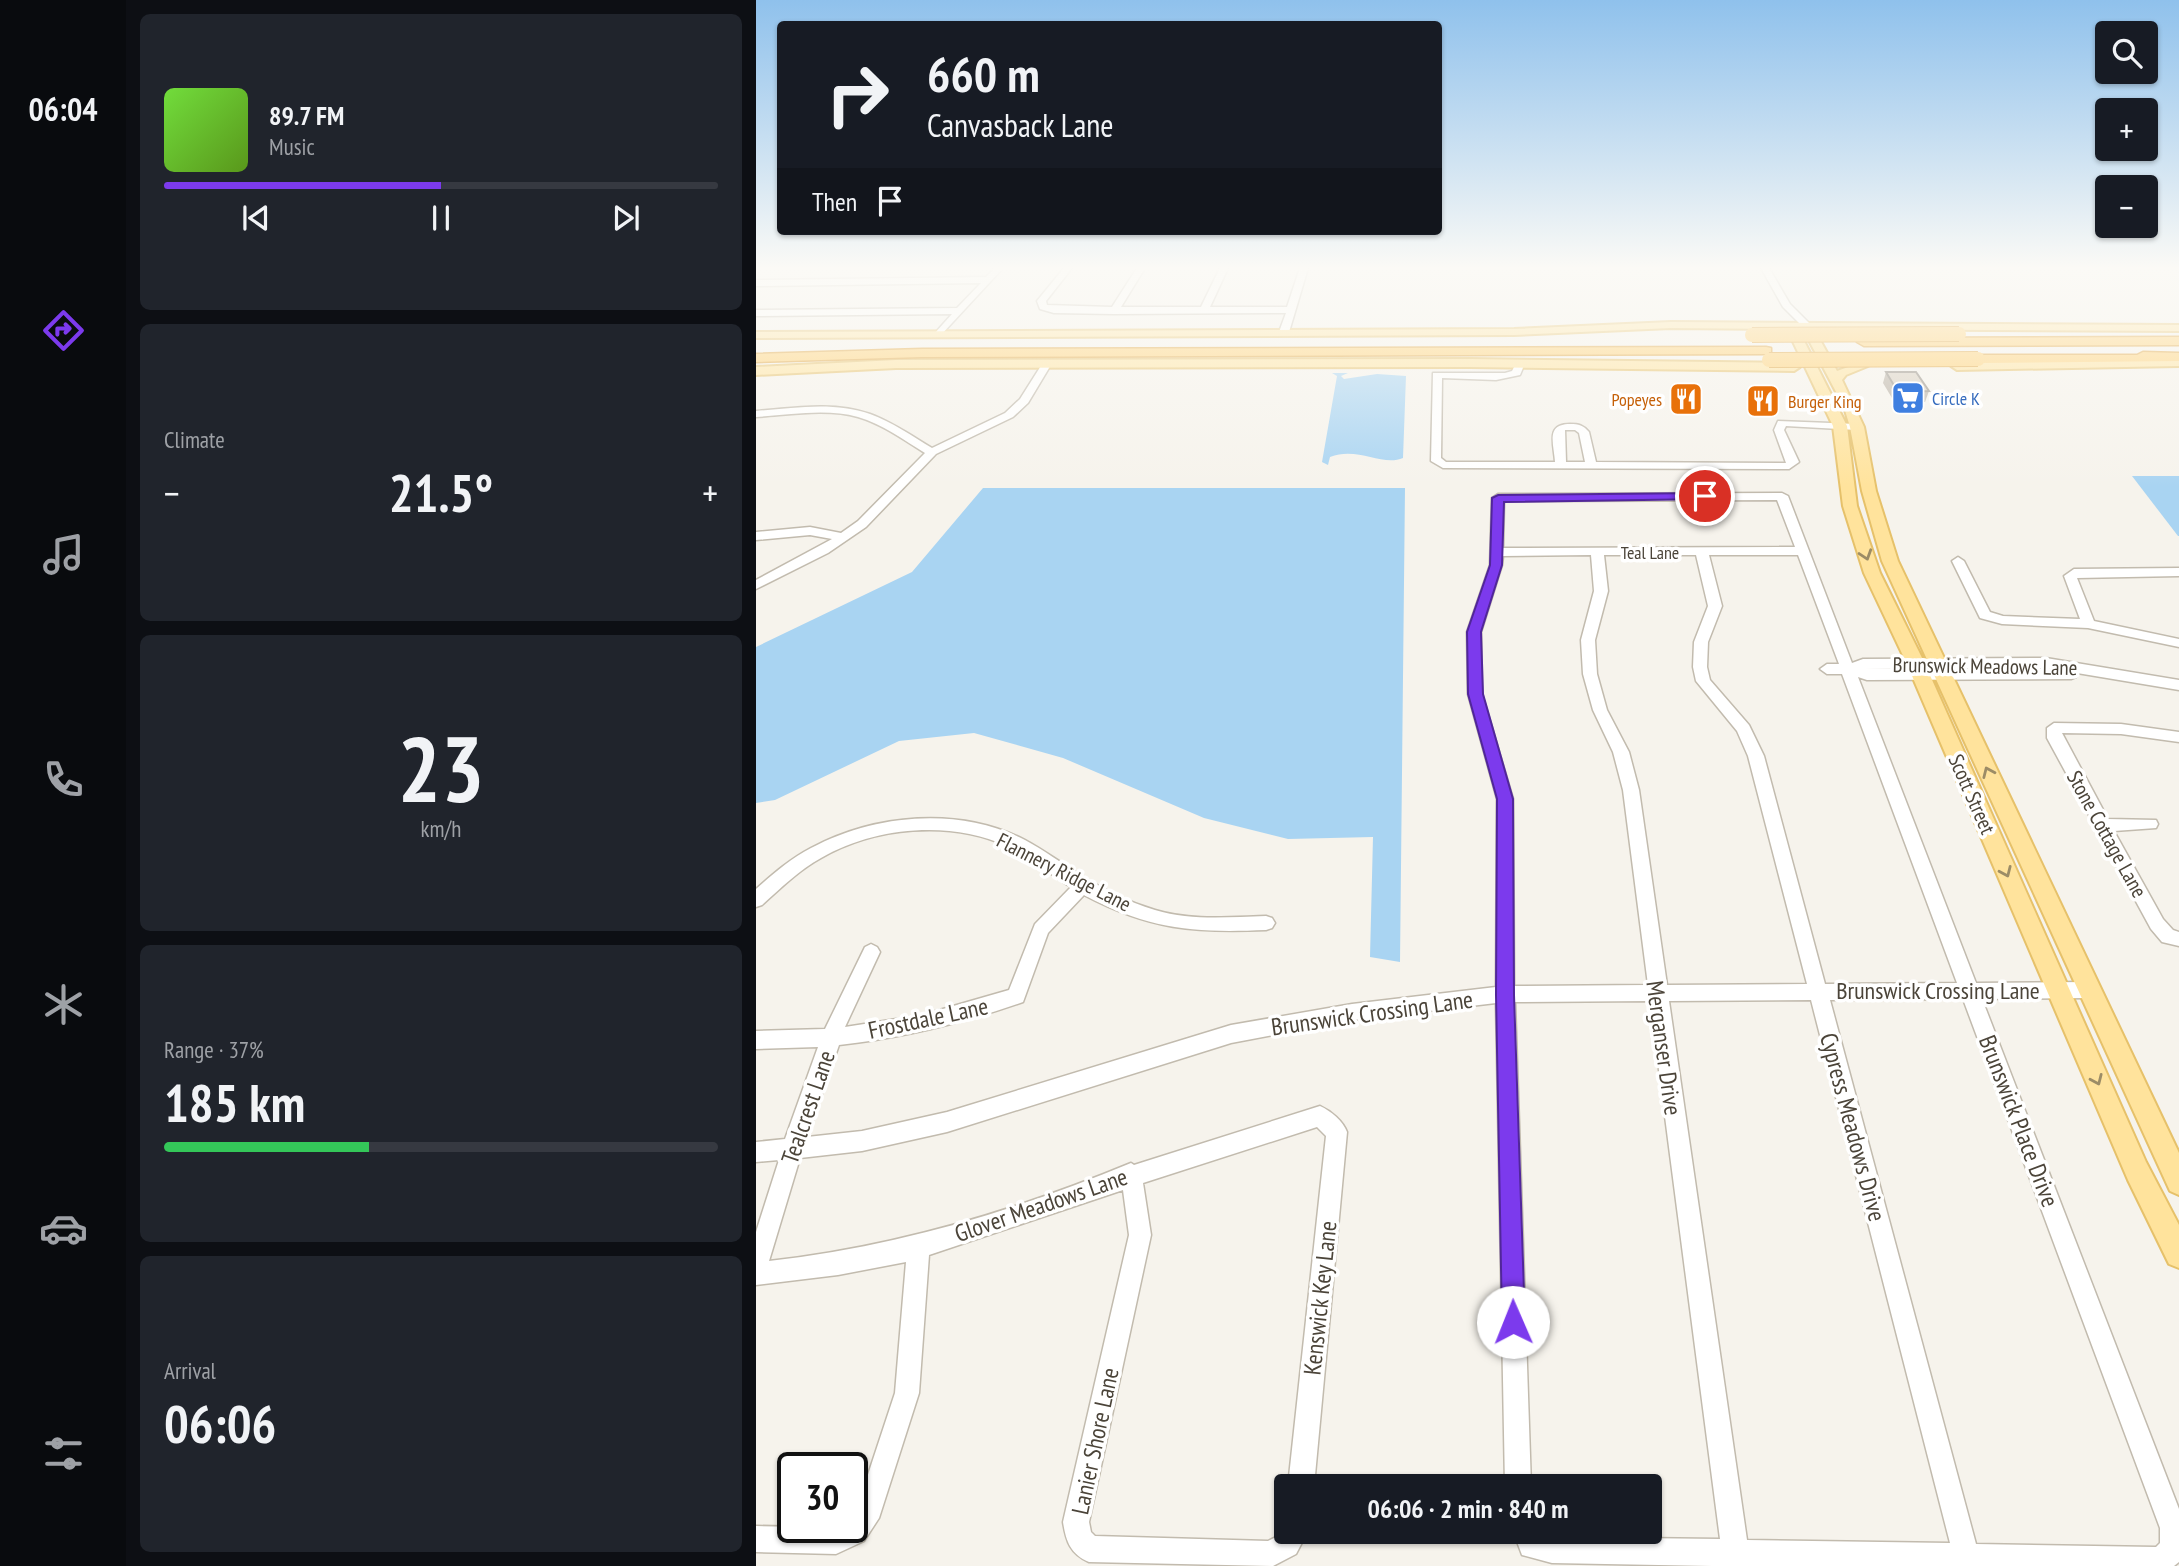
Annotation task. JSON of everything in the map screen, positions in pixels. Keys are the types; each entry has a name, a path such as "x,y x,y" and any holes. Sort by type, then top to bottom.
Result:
{"highway":[{"path":"1764,351 2046,341"},
{"path":"756,358 900,353 1764,351 2058,341"},
{"path":"756,349 929,344 1523,342 1764,351 2179,359"},
{"path":"1867,346 2179,350"},
{"path":"1867,346 2179,359"}],"main road":[{"name":"Scott Street","path":"1798,341 1840,426 1850,506 1872,573 1930,669 2179,1182"},
{"name":"Scott Street","path":"1814,341 1857,427 1869,491 1889,561 1930,669 2058,989 2137,1171 2179,1254"},
{"path":"1764,351 1818,380"},
{"path":"756,371 869,364 1520,363 1764,351 1810,367 2179,359"},
{"path":"1835,380 1842,372 1862,366"},
{"path":"1849,489 1869,491"}],"street":[{"path":"756,585 844,537 889,499 914,468 932,452 989,426 1019,407 1047,363"},
{"path":"1520,363 1516,373 1491,380 1466,374 1437,375 1435,459 1443,465 1789,466 1793,462 1779,430 1782,423 1857,427"},
{"path":"756,414 817,411 853,413 874,420 932,452"},
{"path":"1561,465 1558,434 1561,427 1577,427 1584,432 1591,466"},
{"name":"Brunswick Place Drive","path":"1496,552 1498,498 1782,496 2173,1528 2174,1550 2159,1560 1966,1555"},
{"path":"756,536 810,531 844,537"},
{"name":"Teal Lane","path":"1496,552 1804,551"},
{"path":"1496,552 1496,565 1474,632 1475,694 1505,799 1505,995 1518,1474"},
{"name":"Merganser Drive","path":"1597,552 1601,592 1588,640 1590,674 1600,710 1621,752 1630,790 1735,1552"},
{"name":"Cypress Meadows Drive","path":"1702,552 1714,606 1698,654 1701,674 1713,695 1744,729 1756,756 1966,1555"},
{"path":"1958,562 1985,615 2002,620 2088,624 2179,643"},
{"path":"2088,624 2070,576 2080,572 2179,572"},
{"name":"Brunswick Meadows Lane","path":"1827,668 1847,669 1867,675 1930,669 2123,673 2179,685"},
{"name":"Stone Cottage Lane","path":"2173,938 2157,924 2055,738 2054,728 2121,729 2179,737"},
{"name":"Flannery Ridge Lane","path":"756,900 794,867 830,847 877,830 927,824 973,829 1009,839 1082,886 1128,907 1167,920 1266,923"},
{"path":"2104,825 2150,824"},
{"name":"Frostdale Lane","path":"756,1040 832,1037 930,1020 1016,996 1041,929 1082,886"},
{"name":"Tealcrest Lane","path":"756,1267 793,1150 848,993 871,952"},
{"name":"Brunswick Crossing Lane","path":"756,1152 862,1141 947,1122 1231,1034 1352,1012 1505,995 1818,990 2088,990"},
{"name":"Glover Meadows Lane","path":"756,1274 831,1266 918,1247 1229,1141 1320,1116"},
{"name":"Kenswick Key Lane","path":"1302,1474 1337,1132 1320,1116"},
{"name":"Lanier Shore Lane","path":"1132,1174 1140,1235 1076,1522 1079,1539 1089,1549 1270,1554 1283,1544"},
{"path":"756,1539 836,1541 855,1532 870,1509 907,1393 918,1247"},
{"path":"1539,1544 1552,1550 1966,1555"}],"water":[{"path":"1332,373 1348,373 1341,376 1344,379 1377,374 1406,376 1403,458 1387,460 1340,454 1330,457 1328,465 1322,462 1337,376"},
{"path":"2132,476 2179,476 2179,536 2178,536"},
{"path":"983,488 1405,488 1400,962 1370,957 1373,837 1288,839 1204,818 1063,758 974,733 899,741 775,800 756,803 756,647 912,572"}],"building":[{"path":"1886,372 1916,372 1929,391 1898,392"}],"place":[{"name":"Circle K","path":"1908,398"},
{"name":"Popeyes","path":"1686,399"},
{"name":"Burger King","path":"1763,401"}],"route":[{"path":"1513,1322 1505,995 1505,799 1475,694 1474,632 1496,565 1498,498 1705,496"}]}
